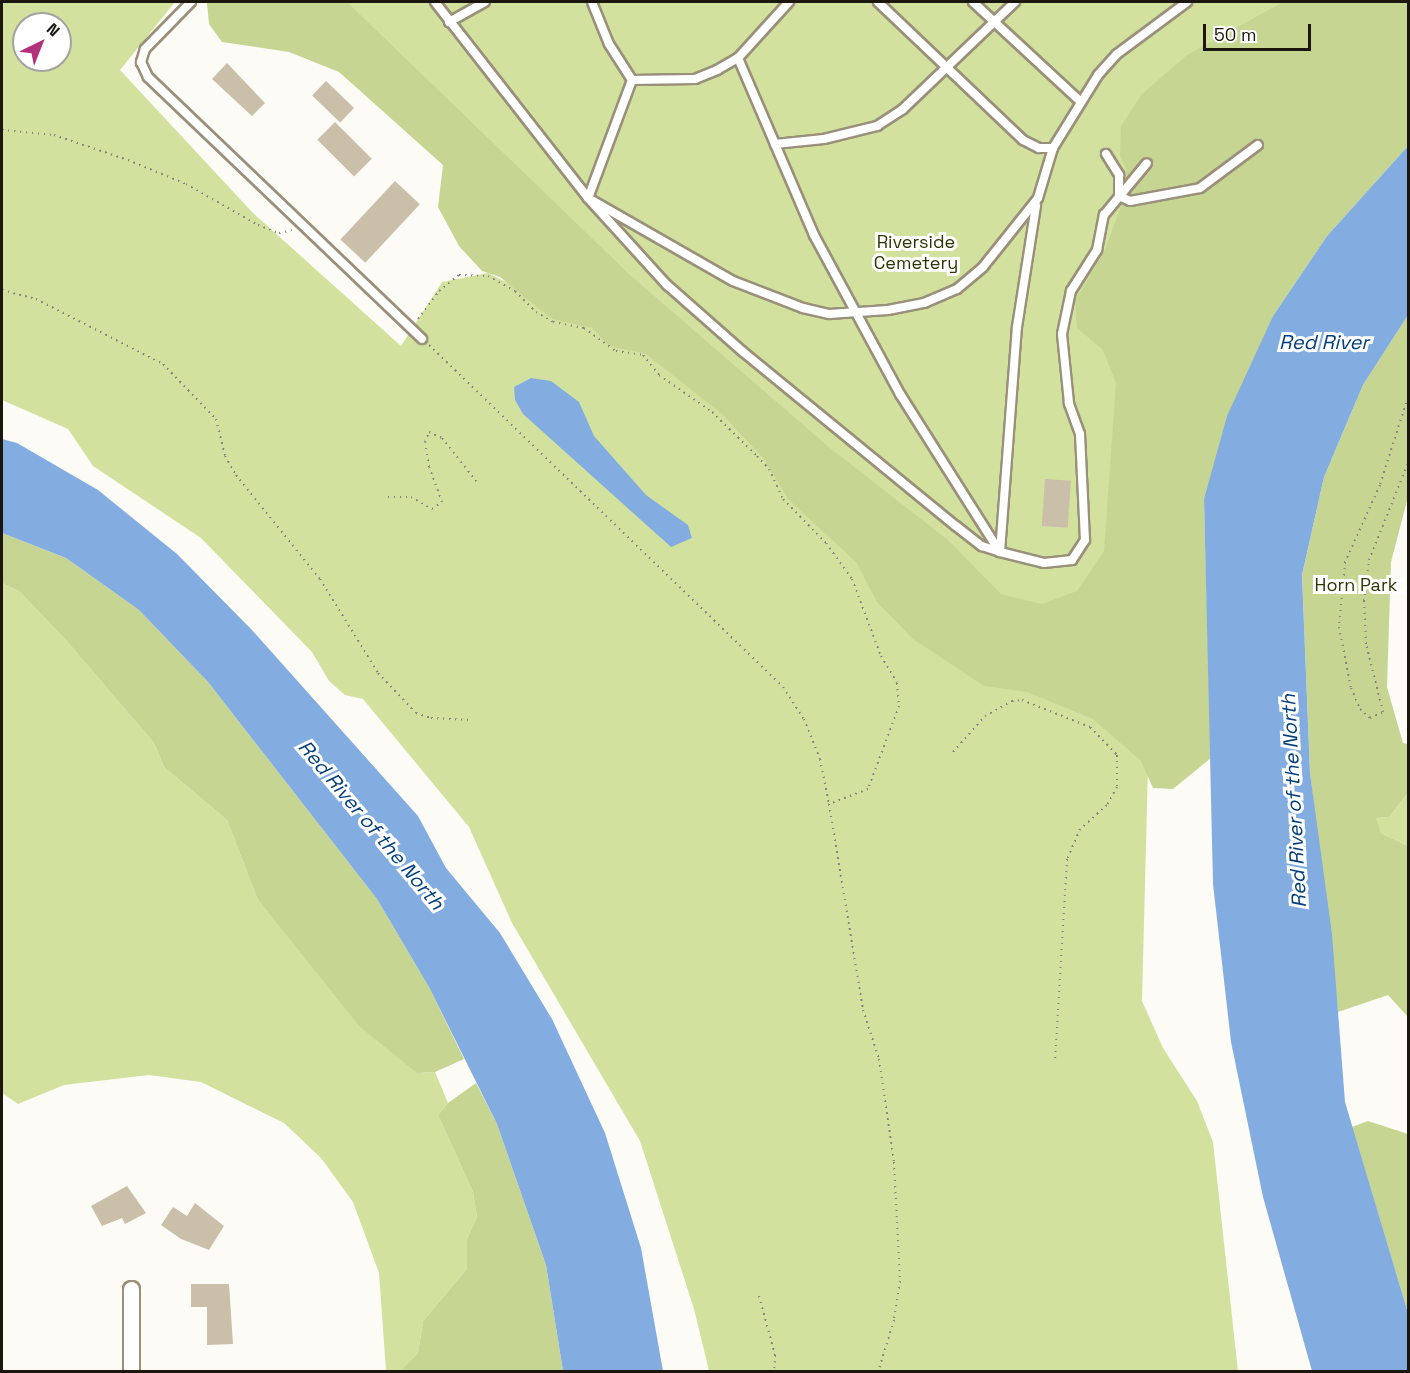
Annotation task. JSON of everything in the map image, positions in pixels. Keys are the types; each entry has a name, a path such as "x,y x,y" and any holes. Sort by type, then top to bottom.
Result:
{"street":[{"path":"131,1288 131,1371"}],"lane":[{"path":"191,2 145,49 141,62 148,77 422,339"},
{"path":"435,2 588,198 668,285 742,351 982,546 1044,563 1072,560 1085,540 1080,434 1069,403 1062,334 1071,291 1097,250 1104,215 1147,162"},
{"path":"449,22 485,2"},
{"path":"592,2 609,44 632,80"},
{"path":"632,80 695,80 738,58 789,2"},
{"path":"878,2 1023,140 1040,148 1053,148"},
{"path":"973,2 1080,101"},
{"path":"775,144 824,139 877,126 910,104 1015,2"},
{"path":"1000,552 1017,327 1038,198 1053,148 1080,101 1117,54 1187,2"},
{"path":"738,58 814,235 900,394 1000,552"},
{"path":"588,198 632,80"},
{"path":"1119,196 1130,201 1194,190 1230,168 1257,144"},
{"path":"1106,154 1119,175 1119,196"},
{"path":"588,198 733,281 803,308 829,314 924,303 957,289 983,267 1038,198"}],"path":[{"path":"2,130 54,135 128,160 186,184 258,225 279,233 304,227"},
{"path":"412,330 423,309 459,275 500,280 553,322 584,328 616,351 651,360 659,375 712,412 757,456 769,470 783,499 826,543 852,579 881,656 897,683 899,706 868,789 830,804"},
{"path":"2,290 36,299 163,364 216,419 225,456 236,475 320,579 378,673 416,713 431,718 470,720"},
{"path":"422,339 783,687 804,718 816,749 830,804 862,1010 879,1059 894,1162 900,1281 894,1320 878,1371"},
{"path":"1408,397 1380,485 1345,562 1339,627 1351,688 1360,709 1370,718 1383,712 1366,644 1364,601 1370,560 1408,463"},
{"path":"388,496 411,497 432,509 442,502 429,467 425,442 429,432 442,438 477,482"},
{"path":"953,752 985,716 1012,701 1022,700 1090,727 1117,755 1117,787 1107,805 1080,829 1068,859 1055,1060"},
{"path":"759,1296 775,1355 774,1371"}],"green space":[{"name":"Riverside Cemetery","path":"2,2 175,2 120,70 253,213 401,346 442,282 488,273 546,302 326,2 1393,2 1234,167 1148,767 1142,1001 1163,1048 1197,1101 1213,1142 1238,1371 709,1371 694,1309 640,1141 512,923 469,827 363,699 345,695 329,681 312,652 201,538 93,466 68,429 2,400"},
{"path":"347,2 630,275 830,448 948,540 1001,594 1042,604 1077,591 1104,551 1116,383 1103,350 1077,328 1075,301 1104,252 1120,209 1126,169 1120,155 1121,126 1142,94 1187,55 1283,2 1408,2 1408,146 1327,236 1273,316 1204,499 1211,758 1173,789 1153,788 1141,761 1093,719 1027,692 984,686 913,639 877,602 856,562 789,500 763,458 722,414 646,354 609,346 592,328 552,319 500,277 482,271 459,246 438,207 443,165 339,72 289,52 222,42 209,24 207,3"},
{"name":"Horn Park","path":"1408,315 1408,497 1391,562 1387,687 1403,743 1408,744 1408,793 1389,817 1376,818 1381,833 1408,846 1408,1017 1388,995 1338,1012 1310,773 1302,575 1324,477 1363,385"},
{"path":"2,533 66,558 139,610 208,682 377,899 430,989 464,1059 435,1072 417,1073 359,1026 257,898 227,820 164,767 154,743 65,639 19,591 2,583"},
{"path":"2,583 19,591 65,639 154,743 164,767 227,820 257,898 398,1055 417,1073 435,1072 448,1103 438,1115 473,1192 477,1217 467,1239 467,1269 423,1321 418,1353 402,1371 386,1371 379,1273 353,1202 321,1158 284,1123 201,1082 149,1075 64,1085 18,1104 2,1093"},
{"path":"1408,793 1408,846 1381,833 1375,818 1389,817"},
{"path":"476,1083 497,1124 546,1265 563,1371 401,1371 418,1353 423,1321 467,1269 467,1239 477,1217 473,1192 438,1115 448,1103"},
{"path":"1368,1121 1408,1134 1408,1313 1352,1127"}],"water":[{"name":"Red River","path":"1408,146 1408,315 1363,385 1324,477 1302,575 1310,773 1332,934 1345,1102 1408,1313 1408,1371 1312,1371 1263,1197 1231,1042 1213,884 1204,499 1227,416 1273,316 1327,236"},
{"path":"531,378 551,381 579,402 594,436 646,495 688,525 692,538 671,547 523,414 515,400 514,387"},
{"name":"Red River of the North","path":"2,439 17,443 98,490 177,554 251,629 418,816 446,868 500,933 552,1019 605,1133 641,1248 663,1371 563,1371 546,1265 497,1124 430,989 377,899 208,682 139,610 66,558 2,533"}],"building":[{"path":"227,63 265,103 252,116 212,79"},
{"path":"326,81 354,108 340,122 312,95"},
{"path":"335,122 372,159 354,176 317,140"},
{"path":"395,181 420,204 365,263 340,240"},
{"path":"1045,479 1071,481 1068,528 1042,526"},
{"path":"127,1186 146,1213 125,1224 122,1218 102,1226 91,1206"},
{"path":"195,1203 224,1226 209,1250 181,1239 161,1225 173,1207 187,1216"},
{"path":"191,1284 229,1284 233,1344 207,1345 207,1307 191,1307"}]}
